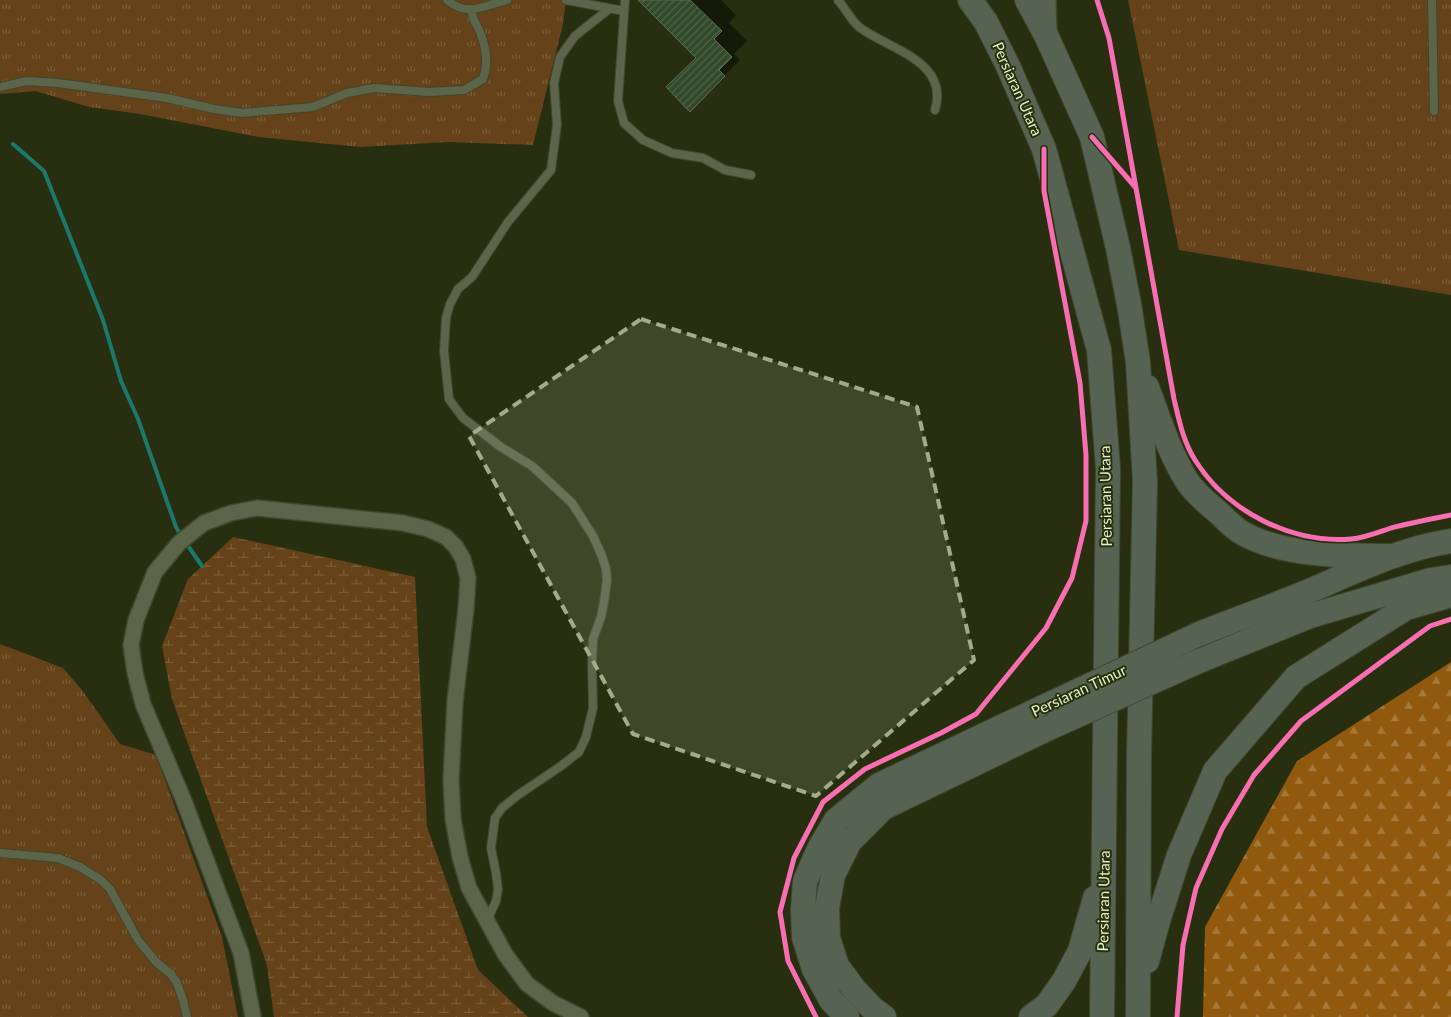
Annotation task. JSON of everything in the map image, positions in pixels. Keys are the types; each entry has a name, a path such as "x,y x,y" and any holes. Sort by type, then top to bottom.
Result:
{"main road":[{"name":"Persiaran Utara","path":"970,0 986,22 1008,66 1044,149 1099,350 1108,469 1102,1017"},
{"path":"1026,0 1046,35 1092,137 1120,257 1138,362 1145,482 1139,755 1138,1010"},
{"path":"1138,362 1169,446 1188,482 1211,507 1240,531 1269,544 1297,551 1391,556"},
{"name":"Persiaran Timur","path":"847,1017 832,1000 814,969 804,937 803,909 806,881 819,849 836,820 879,785 1199,634 1391,556 1436,543 1451,541"},
{"name":"Persiaran Timur","path":"884,1017 867,1003 837,966 828,938 828,908 833,875 850,842 883,808 1049,728 1199,661 1310,616 1431,580 1451,577"},
{"path":"1138,1010 1158,921 1179,856 1215,771 1296,677 1406,608 1451,595"},
{"path":"1031,1017 1047,1005 1064,981 1080,951 1092,911 1105,855"}],"street":[{"path":"1045,0 1046,35"},
{"path":"253,1017 241,953 184,801 143,704 134,673 131,645 136,620 155,572 178,543 204,523 231,513 256,508 419,526 428,528 446,538 456,548 463,559 468,578 455,701 451,780 453,819 460,857 469,888 505,954 527,984 553,1004 581,1017"}],"lane":[{"path":"447,0 462,9 484,8 507,0"},
{"path":"471,9 489,0"},
{"path":"566,0 624,12"},
{"path":"625,0 618,101 624,123 643,140 672,153 703,158 725,170 751,175"},
{"path":"838,0 858,26 926,68 936,85 939,99 935,110"},
{"path":"1432,0 1434,111"},
{"path":"0,87 27,81 58,83 167,98 214,109 242,112 313,107 347,93 374,88 429,92 464,90 483,79 487,61 481,34 471,9"},
{"path":"487,920 496,901 498,889 490,848 495,818 502,808 518,795 579,752 583,744 593,708 593,639 601,617 607,580 602,556 593,536 572,503 532,466 501,447 463,418 449,399 444,351 446,318 450,304 458,289 472,277 508,222 551,170 557,125 554,82 560,57 575,36 609,9"},
{"path":"0,853 58,858 80,867 101,880 110,889 138,940 157,963 171,974 177,983 187,1017"}],"highlighted area":[{"path":"641,319 917,407 974,660 816,796 633,734 469,436"}],"green space":[{"path":"0,0 566,0 563,24 533,145 448,142 360,147 259,137 140,114 89,107 36,91 0,94"},
{"path":"1128,0 1451,0 1451,295 1179,250"},
{"path":"233,537 415,577 427,827 478,970 528,1017 274,1017 267,965 172,699 162,646 188,579"},
{"path":"0,644 63,668 82,690 120,744 156,755 222,937 238,1017 0,1017"},
{"path":"1451,662 1451,1017 1203,1017 1205,927 1297,761"}],"building":[{"path":"638,0 690,0 722,31 714,39 732,57 719,70 725,76 690,112 666,87 696,58"}],"waterway":[{"path":"13,144 44,171 103,320 121,381 138,419 176,527 182,537"},
{"path":"186,543 202,566"}],"cycle path":[{"path":"1097,0 1109,38 1174,399 1184,438 1195,460 1224,495 1243,509 1284,530 1306,536 1328,539 1351,539 1451,515"},
{"path":"1092,137 1136,188"},
{"path":"816,1017 788,961 780,912 794,858 823,802 865,769 976,714 1046,628 1072,578 1086,521 1086,455 1080,383 1044,191 1044,149"},
{"path":"1177,1017 1183,945 1196,888 1222,829 1254,775 1301,721 1430,626 1451,619"}]}
